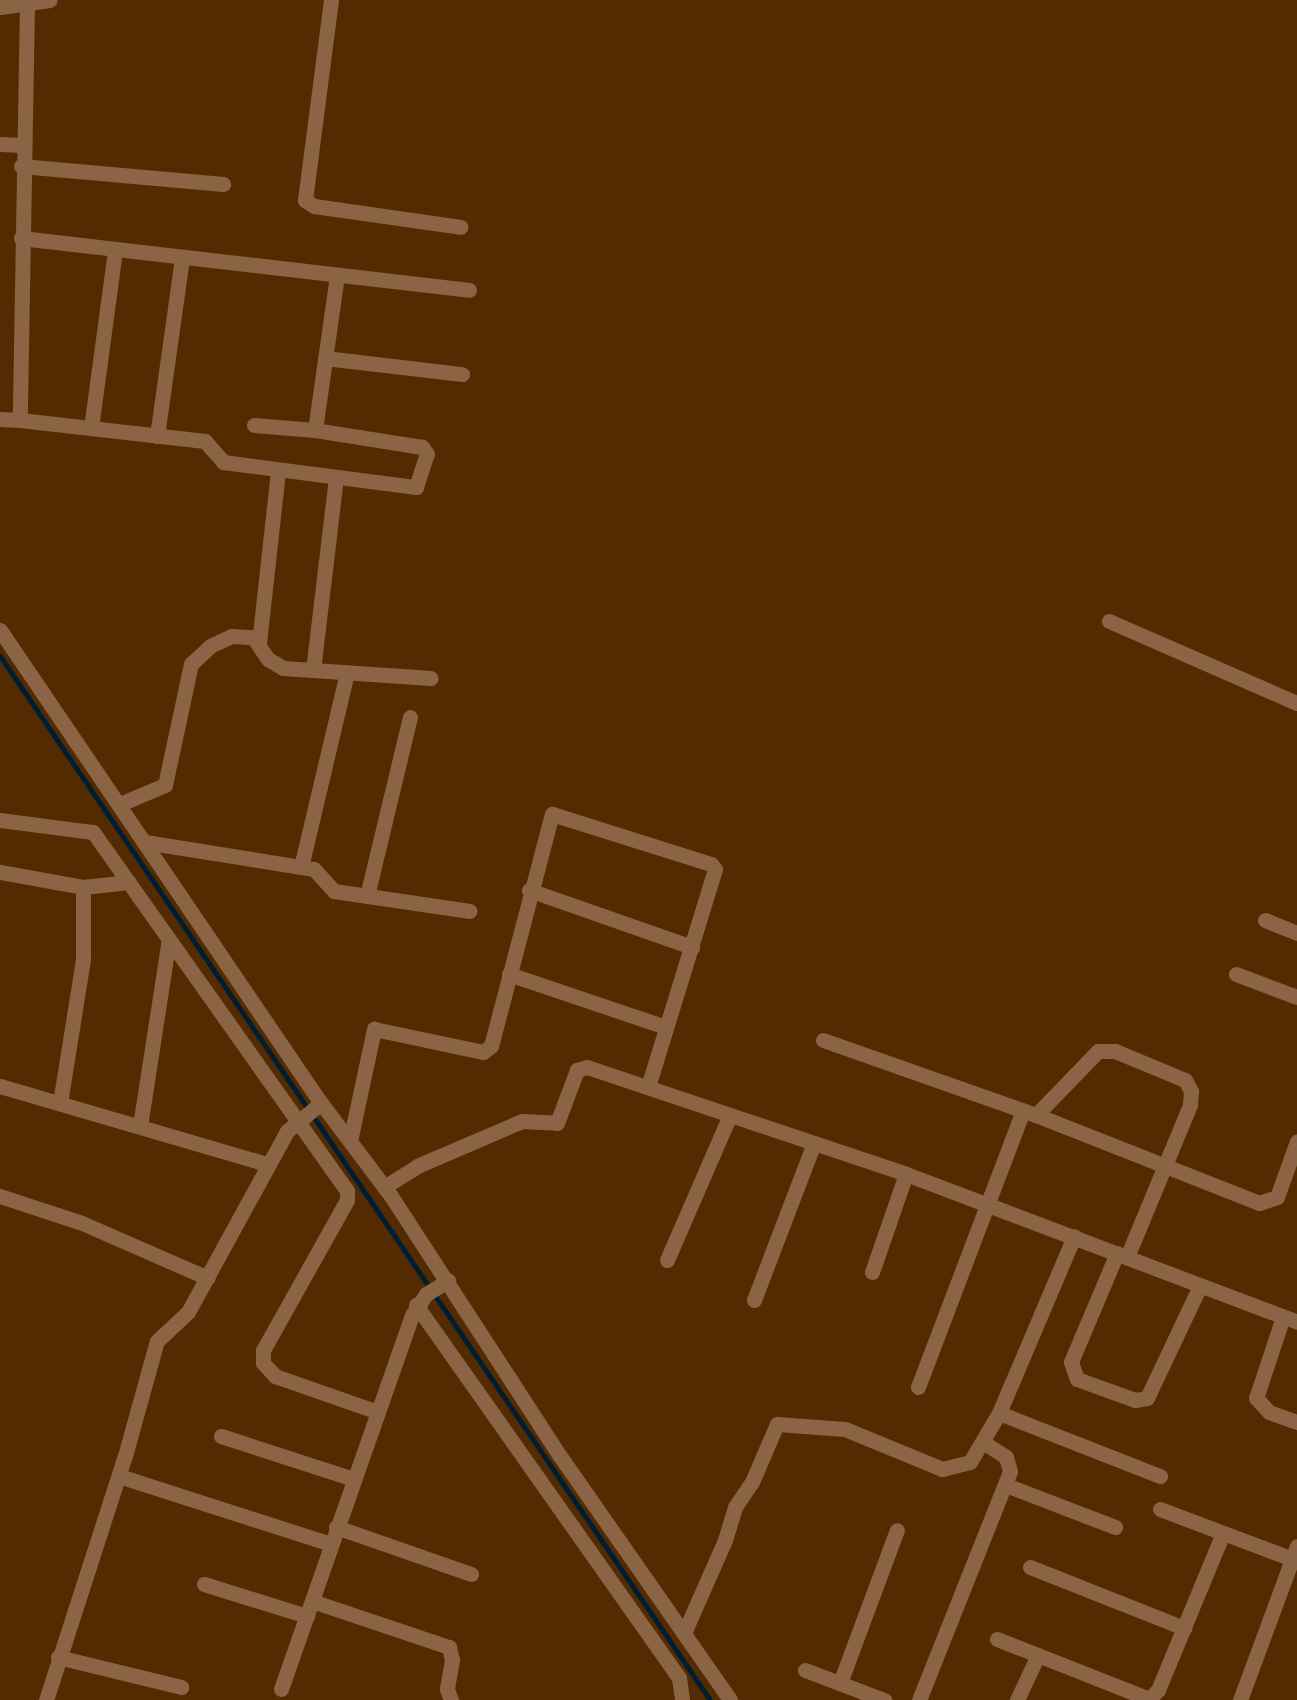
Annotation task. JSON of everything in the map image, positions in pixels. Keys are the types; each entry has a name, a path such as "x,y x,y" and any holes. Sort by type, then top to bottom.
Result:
{"street":[{"path":"0,7 50,0"},
{"path":"331,0 306,200 314,206 461,227"},
{"path":"20,420 26,4"},
{"path":"0,144 21,145"},
{"path":"21,166 224,184"},
{"path":"21,238 468,290"},
{"path":"91,428 115,250"},
{"path":"156,436 182,258"},
{"path":"315,430 337,276"},
{"path":"325,358 462,374"},
{"path":"0,419 205,441 223,462 416,487 428,454 422,447 254,424"},
{"path":"260,643 278,470"},
{"path":"313,670 336,478"},
{"path":"1109,620 1297,703"},
{"path":"0,630 145,842 147,883 169,939 309,1111 350,1141 384,1187 461,1363 679,1678 682,1700"},
{"path":"120,804 165,785 187,678 198,655 231,636 243,634 260,643 274,664 431,678"},
{"path":"301,867 347,672"},
{"path":"366,896 410,717"},
{"path":"350,1141 374,1029 486,1052 492,1046 529,890 552,814 711,864 714,873 648,1087"},
{"path":"0,820 93,832 147,883 309,1111 348,1195 263,1350 263,1362 275,1376 378,1412"},
{"path":"145,842 301,867 318,872 328,889 470,911"},
{"path":"0,872 83,887 147,883"},
{"path":"60,1103 84,959 83,887"},
{"path":"529,890 692,947"},
{"path":"1265,920 1297,934"},
{"path":"140,1126 169,939"},
{"path":"509,974 666,1027"},
{"path":"1236,974 1297,997"},
{"path":"823,1040 1029,1113 1258,1203 1277,1197 1297,1141"},
{"path":"918,1387 988,1204 1029,1113 1098,1051 1115,1051 1174,1074 1191,1091 1190,1105 1168,1168 1071,1362 1077,1379 1135,1400 1148,1398 1200,1286"},
{"path":"384,1187 416,1166 522,1121 557,1124 580,1068 906,1174 1290,1320 1256,1398 1270,1412 1297,1422"},
{"path":"0,1086 266,1164"},
{"path":"46,1700 119,1476 157,1342 180,1322 208,1278 266,1164 309,1111"},
{"path":"667,1260 730,1115"},
{"path":"754,1300 814,1143"},
{"path":"872,1272 906,1174"},
{"path":"0,1196 82,1223 208,1278"},
{"path":"684,1633 735,1507 752,1482 768,1436 777,1424 845,1429 942,1468 970,1462 999,1413 1074,1236"},
{"path":"281,1689 378,1412 432,1292"},
{"path":"432,1292 560,1456 730,1700"},
{"path":"999,1413 1160,1476"},
{"path":"221,1436 353,1479"},
{"path":"919,1700 1006,1485 1010,1463 983,1442"},
{"path":"119,1476 331,1544"},
{"path":"1006,1485 1114,1527"},
{"path":"1160,1510 1295,1553 1240,1700"},
{"path":"336,1528 471,1574"},
{"path":"840,1684 897,1530"},
{"path":"998,1638 1149,1699 1158,1690 1223,1533"},
{"path":"1030,1567 1184,1628"},
{"path":"204,1584 449,1647 452,1654 447,1688 451,1700"},
{"path":"1017,1700 1038,1655"},
{"path":"58,1657 181,1687"},
{"path":"805,1670 884,1700"}],"waterway":[{"path":"0,656 710,1700"}]}
